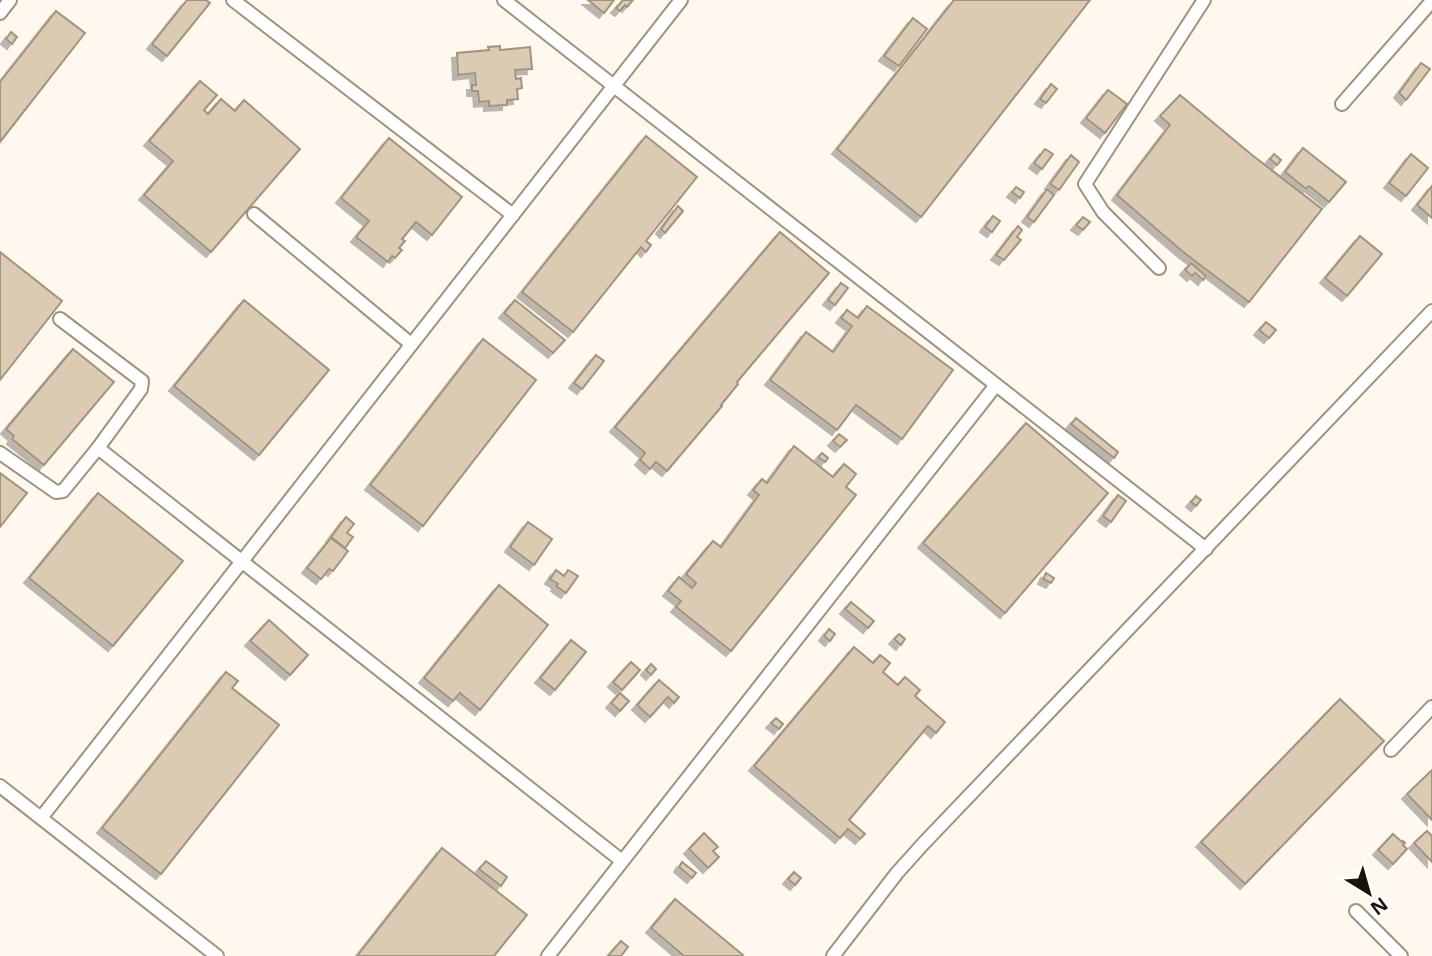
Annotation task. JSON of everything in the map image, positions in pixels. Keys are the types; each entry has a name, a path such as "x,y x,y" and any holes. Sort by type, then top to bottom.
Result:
{"street":[{"path":"0,13 10,0"},
{"path":"233,0 513,215"},
{"path":"505,0 1206,549"},
{"path":"41,818 681,0"},
{"path":"1159,268 1103,212 1084,184 1204,0"},
{"path":"1342,104 1432,1"},
{"path":"254,214 411,344"},
{"path":"833,956 897,873 923,844 1432,311"},
{"path":"0,453 57,492 63,491 141,389 142,381 61,319"},
{"path":"548,956 996,385"},
{"path":"98,448 622,861"},
{"path":"1391,750 1432,707"},
{"path":"0,786 217,956"},
{"path":"1356,911 1401,956"}],"building":[{"path":"187,0 206,0 210,3 167,56 152,44"},
{"path":"588,0 614,0 604,13"},
{"path":"623,0 633,0 620,11 616,8"},
{"path":"954,0 1090,0 921,217 837,149"},
{"path":"56,11 85,33 0,142 0,82"},
{"path":"913,18 927,29 899,66 884,56"},
{"path":"11,32 17,37 12,44 6,39"},
{"path":"500,46 500,50 530,47 532,69 515,70 516,79 521,78 522,88 517,89 518,99 507,100 507,105 489,106 489,101 479,102 478,91 472,91 472,85 476,85 475,73 458,75 457,53 489,50 488,47"},
{"path":"1421,63 1430,69 1406,100 1399,93"},
{"path":"200,81 217,95 204,110 208,114 221,99 235,111 244,100 300,149 211,252 144,195 173,161 149,141"},
{"path":"1051,84 1057,89 1046,103 1040,99"},
{"path":"1108,90 1127,104 1105,133 1086,118"},
{"path":"1180,95 1322,209 1249,302 1183,252 1117,195 1170,125 1160,116"},
{"path":"646,136 697,177 646,241 651,245 646,252 641,247 573,332 522,292"},
{"path":"389,138 462,197 432,235 416,222 402,239 405,241 399,248 402,250 388,262 356,237 369,221 341,198"},
{"path":"1303,148 1346,182 1329,202 1309,186 1306,189 1285,172"},
{"path":"1045,149 1053,154 1042,169 1034,163"},
{"path":"1274,154 1281,160 1277,165 1270,159"},
{"path":"1411,154 1428,168 1406,196 1389,183"},
{"path":"1071,155 1079,162 1059,190 1050,184"},
{"path":"1432,186 1432,218 1417,205"},
{"path":"1016,187 1024,192 1020,198 1012,192"},
{"path":"1047,189 1054,195 1034,222 1027,217"},
{"path":"678,206 683,211 665,233 661,229"},
{"path":"993,216 1000,221 992,232 985,227"},
{"path":"1083,217 1090,222 1083,230 1076,225"},
{"path":"1018,226 1022,230 1017,237 1021,240 1004,260 996,255"},
{"path":"780,232 829,273 737,382 722,406 667,471 656,462 650,469 640,460 645,453 615,427"},
{"path":"1360,236 1382,254 1347,296 1325,278"},
{"path":"0,252 62,301 0,380"},
{"path":"1191,263 1206,276 1203,280 1195,273 1192,276 1185,270"},
{"path":"841,283 848,288 835,305 828,300"},
{"path":"244,300 329,370 259,455 174,386"},
{"path":"515,300 565,340 553,353 504,313"},
{"path":"867,306 953,370 902,439 856,405 837,430 770,380 806,332 833,352 852,326 841,318 847,310 858,318"},
{"path":"1266,322 1276,330 1269,338 1259,330"},
{"path":"483,339 536,380 423,526 370,485"},
{"path":"73,349 114,382 44,465 12,439 14,436 6,429"},
{"path":"596,355 604,361 582,389 574,383"},
{"path":"1076,418 1118,452 1114,458 1071,424"},
{"path":"1026,423 1108,493 1005,613 923,543"},
{"path":"839,434 847,440 840,447 833,441"},
{"path":"794,446 833,477 844,464 856,474 846,487 856,495 731,651 676,607 681,601 668,591 679,577 692,588 696,583 686,574 713,541 721,547 759,495 753,490 762,479 767,483"},
{"path":"822,453 828,458 825,462 818,457"},
{"path":"0,473 27,493 0,527"},
{"path":"98,493 183,561 113,646 29,578"},
{"path":"1118,495 1126,501 1111,522 1103,516"},
{"path":"1196,496 1201,500 1196,506 1191,502"},
{"path":"346,517 354,524 347,533 353,537 345,548 331,537"},
{"path":"528,522 552,539 534,565 510,547"},
{"path":"331,538 348,551 333,571 329,569 321,579 307,568"},
{"path":"556,570 564,576 568,570 578,576 566,593 550,579"},
{"path":"1046,573 1054,578 1051,583 1043,579"},
{"path":"499,585 548,625 480,710 460,693 453,701 424,678"},
{"path":"851,602 874,621 868,628 845,609"},
{"path":"269,620 308,655 290,675 250,641"},
{"path":"829,629 835,634 830,641 824,636"},
{"path":"899,634 905,639 901,645 894,639"},
{"path":"571,640 586,652 555,690 540,678"},
{"path":"854,647 873,663 880,655 890,663 883,672 898,685 905,677 920,690 915,696 945,722 936,733 928,726 849,820 865,834 860,839 848,829 840,838 754,766"},
{"path":"631,662 640,670 622,690 613,682"},
{"path":"651,664 656,669 651,675 646,670"},
{"path":"226,672 238,681 232,688 279,725 161,874 102,828"},
{"path":"659,680 679,697 674,703 668,697 650,717 637,705"},
{"path":"620,693 629,701 620,711 611,703"},
{"path":"1340,699 1384,741 1245,884 1201,842"},
{"path":"776,718 783,724 779,729 771,723"},
{"path":"1432,770 1432,820 1407,794"},
{"path":"1427,831 1432,836 1432,862 1414,843"},
{"path":"704,833 718,847 713,851 719,857 708,868 689,849"},
{"path":"1393,834 1405,843 1403,845 1407,849 1393,864 1378,850"},
{"path":"442,848 527,915 494,956 357,956"},
{"path":"486,861 507,877 501,886 479,869"},
{"path":"682,862 696,873 692,878 679,867"},
{"path":"794,872 801,878 795,885 788,879"},
{"path":"675,899 743,955 684,956 651,928"},
{"path":"621,941 628,947 621,956 608,956"}]}
